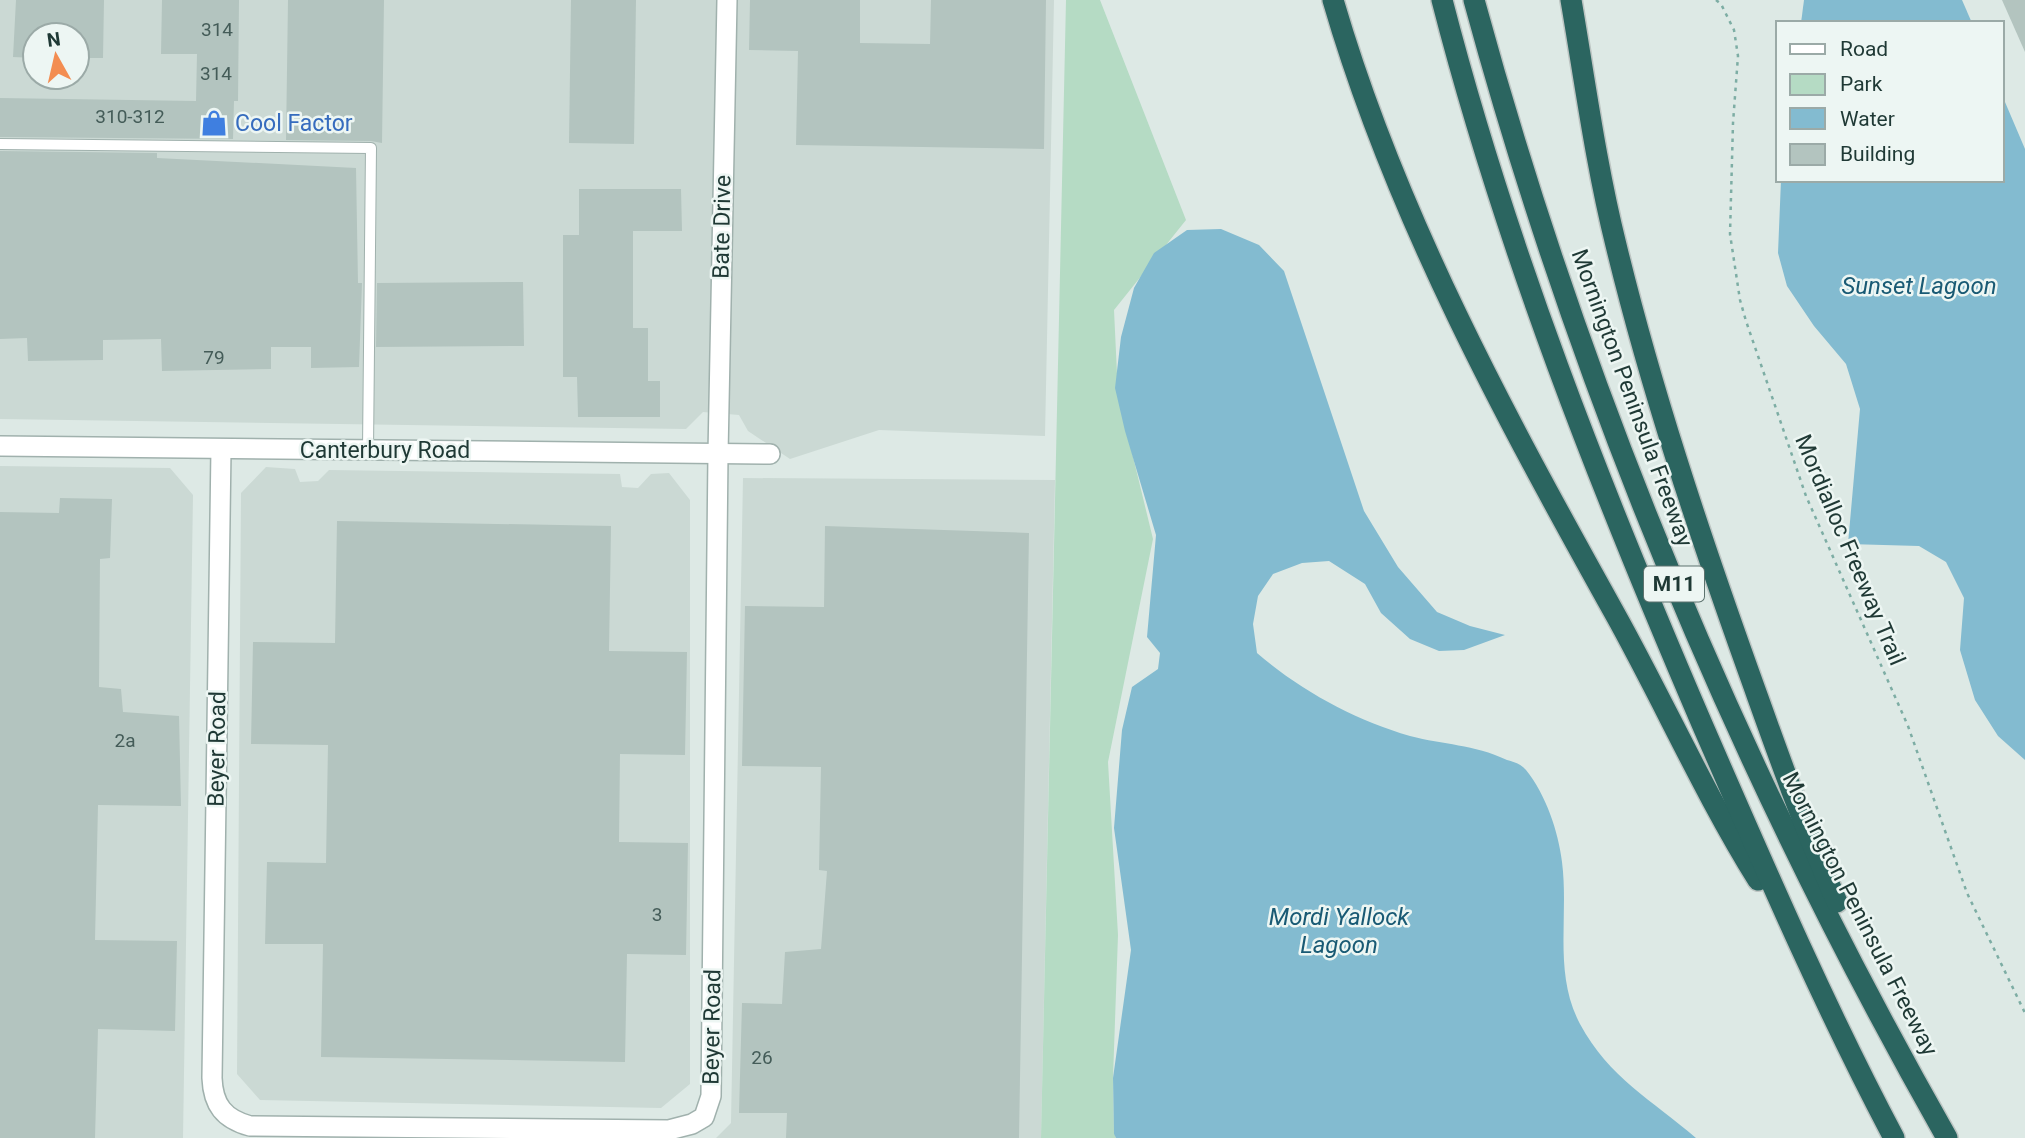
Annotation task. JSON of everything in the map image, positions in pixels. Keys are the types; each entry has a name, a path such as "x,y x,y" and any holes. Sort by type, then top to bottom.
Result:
{"highway":[{"path":"1317,0 1347,49"},
{"path":"1333,0 1347,49 1410,208 1451,302 1555,508 1641,663 1729,833 1796,941"},
{"name":"M11","path":"1443,0 1454,45 1514,239 1572,408 1647,597 1796,941 1894,1138"},
{"name":"Mornington Peninsula Freeway","path":"1474,0 1536,212 1605,407 1672,581 1811,882 1947,1138"},
{"path":"1571,0 1592,128 1615,242 1643,353 1676,464 1809,840 1930,1108"}],"street":[{"name":"Bate Drive","path":"718,453 727,0"},
{"name":"Canterbury Road","path":"0,446 770,454"},
{"name":"Beyer Road","path":"221,449 212,1078 213,1093 219,1109 235,1122 250,1126 655,1130 682,1128 704,1117 711,1096 718,453"}],"lane":[{"path":"0,144 371,148 368,450"}],"path":[{"name":"Mordialloc Freeway Trail","path":"1716,0 1721,2 1734,30 1738,56 1730,234 1740,300 1746,321 1806,496 1908,726 1967,893 2025,1013"}],"shaded area":[{"path":"0,0 1054,0 1045,436 879,430 790,459 748,431 739,415 703,412 686,429 0,419"},
{"path":"0,466 170,468 193,495 183,1138 0,1138"},
{"path":"266,467 295,469 300,482 318,481 329,470 620,474 622,487 638,488 651,474 669,473 690,500 690,1084 661,1108 260,1100 237,1074 241,493"},
{"path":"743,478 1055,480 1041,1138 716,1138 731,1123"}],"green space":[{"path":"1066,0 1100,0 1186,220 1114,310 1118,395 1153,539 1108,762 1118,935 1113,1078 1116,1138 1041,1138"}],"water":[{"path":"1804,0 1962,0 1971,21 1801,21"},
{"name":"Sunset Lagoon","path":"2004,100 2025,149 2025,760 1998,736 1975,700 1960,650 1964,598 1946,562 1919,546 1848,544 1860,409 1846,364 1814,326 1787,286 1778,253 1781,182 2004,182"},
{"name":"Mordi Yallock Lagoon","path":"1221,229 1259,245 1284,271 1364,511 1398,567 1437,612 1470,626 1505,635 1464,650 1439,651 1410,639 1381,613 1365,584 1329,561 1302,563 1273,574 1258,596 1253,624 1257,653 1310,692 1369,722 1410,736 1482,751 1526,770 1545,802 1560,850 1564,883 1564,965 1572,1005 1580,1024 1618,1074 1696,1138 1116,1138 1113,1078 1131,950 1114,828 1122,730 1132,687 1158,669 1160,653 1147,637 1156,535 1115,388 1121,337 1134,288 1154,253 1187,230"}],"building":[{"path":"16,0 104,0 103,58 91,58 91,21 21,21 21,57 13,57"},
{"path":"162,0 239,0 238,101 234,101 233,139 0,137 0,98 196,101 197,54 161,54"},
{"path":"288,0 384,0 382,143 286,140"},
{"path":"571,0 636,0 634,144 569,143"},
{"path":"750,0 860,0 860,43 930,44 931,0 1046,0 1044,149 796,145 798,51 749,50"},
{"path":"2002,0 2025,0 2025,52"},
{"path":"0,151 157,153 157,158 356,168 358,283 362,283 359,367 311,368 311,347 271,347 271,369 162,371 161,339 103,340 103,360 28,361 27,338 0,339"},
{"path":"579,189 681,189 682,231 633,231 633,328 648,328 648,381 660,381 660,417 578,417 577,377 563,377 563,235 579,235"},
{"path":"523,282 524,346 376,347 377,283"},
{"path":"60,498 112,499 110,558 100,559 99,687 121,689 123,712 179,716 181,806 98,805 95,940 177,941 175,1031 98,1029 95,1138 0,1138 0,512 59,513"},
{"path":"337,521 611,526 609,651 687,652 685,755 620,754 619,842 688,843 686,955 627,954 625,1062 321,1057 323,944 265,944 267,862 326,863 328,745 251,744 253,642 335,643"},
{"path":"825,526 1029,533 1019,1138 786,1138 787,1113 739,1113 742,1003 782,1004 785,952 821,949 827,871 819,870 821,767 742,766 745,606 824,607"}],"place":[{"name":"Cool Factor","path":"214,123"}]}
